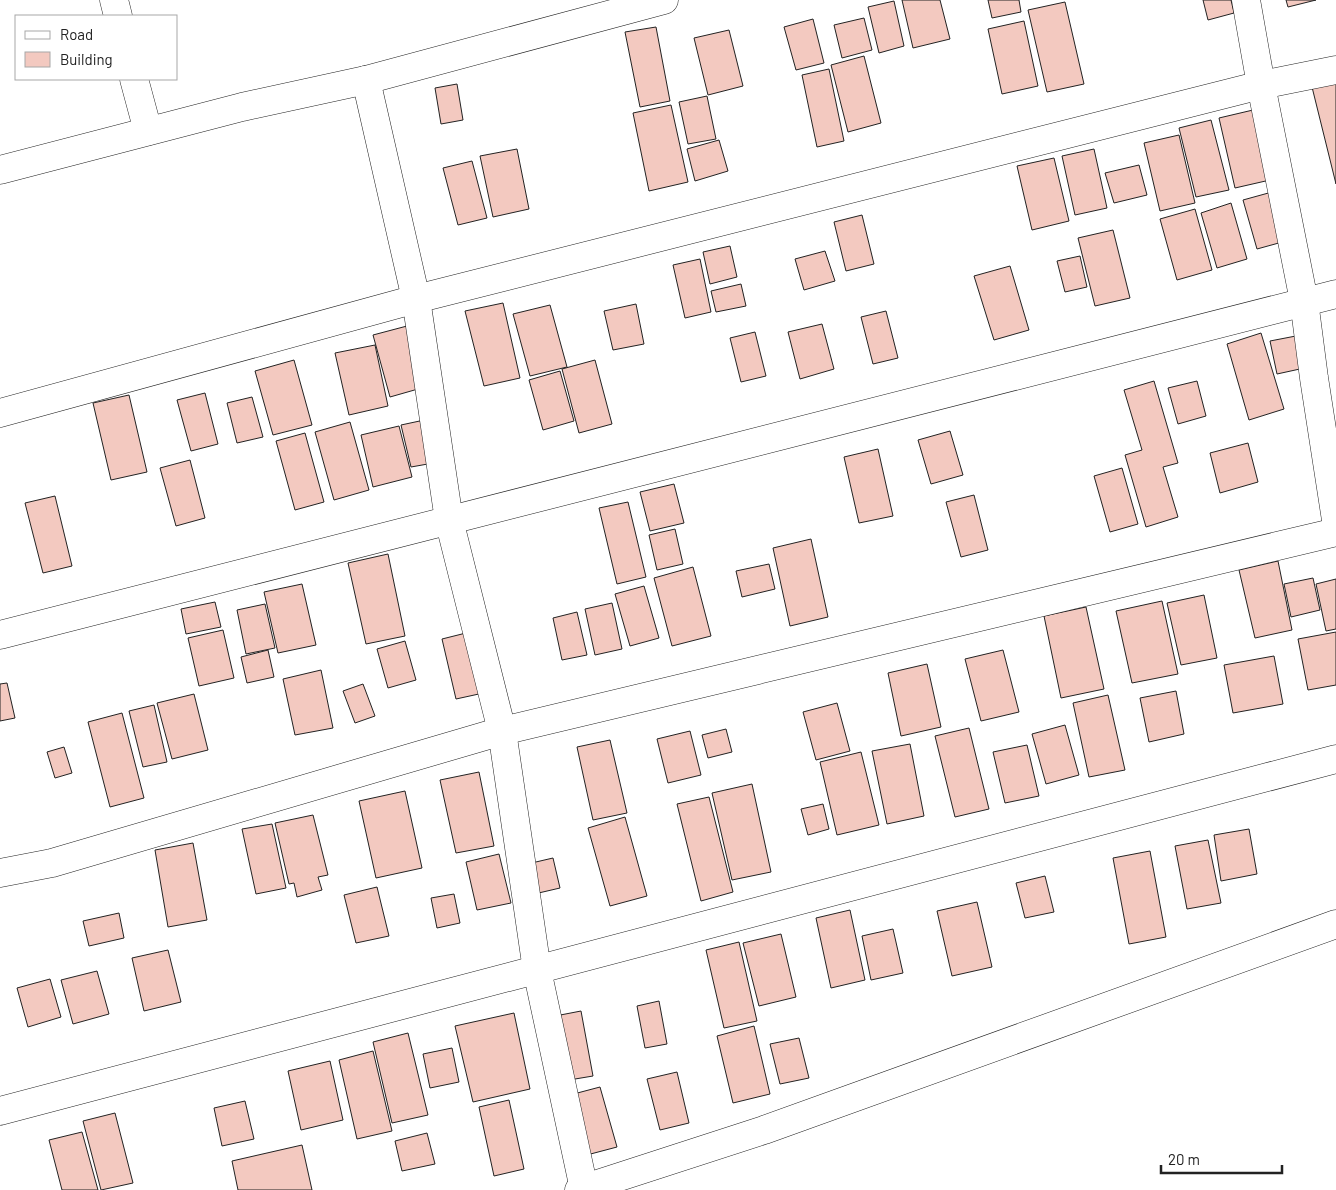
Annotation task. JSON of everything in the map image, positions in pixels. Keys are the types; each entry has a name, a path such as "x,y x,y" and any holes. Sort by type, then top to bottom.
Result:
{"street":[{"path":"114,0 118,15"},
{"path":"0,170 242,107 366,80 664,0"},
{"path":"1246,0 1304,301 1336,520"},
{"path":"0,413 416,299 1261,85 1336,70"},
{"path":"134,80 148,131"},
{"path":"366,80 416,299 449,520 502,730 537,970 582,1189 764,1130 1336,924"},
{"path":"0,635 1336,294"},
{"path":"0,872 52,863 343,779 502,730 1336,532"},
{"path":"0,1111 1336,759"}],"building":[{"path":"902,0 940,0 950,39 913,48"},
{"path":"988,0 1019,0 1021,12 992,18"},
{"path":"1203,0 1231,0 1234,13 1208,20"},
{"path":"1286,0 1316,0 1288,7"},
{"path":"894,1 904,46 879,53 868,7"},
{"path":"1065,2 1084,84 1047,92 1028,10"},
{"path":"864,18 872,50 842,58 834,25"},
{"path":"813,19 824,63 796,70 784,27"},
{"path":"1024,21 1038,86 1002,94 988,29"},
{"path":"656,27 670,101 640,107 625,32"},
{"path":"729,30 743,86 708,95 694,38"},
{"path":"864,56 881,123 848,132 831,65"},
{"path":"829,69 844,141 817,147 802,75"},
{"path":"1336,81 1336,184 1312,87"},
{"path":"457,84 463,120 441,124 435,88"},
{"path":"707,96 716,139 688,144 679,102"},
{"path":"671,105 688,182 649,191 633,113"},
{"path":"1253,110 1270,180 1235,188 1219,118"},
{"path":"1211,120 1229,190 1196,197 1179,128"},
{"path":"1179,135 1195,203 1160,211 1144,143"},
{"path":"719,140 728,171 695,181 687,149"},
{"path":"517,149 529,209 493,217 480,156"},
{"path":"1094,149 1107,208 1075,215 1062,156"},
{"path":"1054,158 1069,221 1032,230 1017,166"},
{"path":"472,161 487,218 458,225 443,168"},
{"path":"1139,165 1147,195 1114,203 1105,173"},
{"path":"1272,192 1286,241 1257,249 1243,200"},
{"path":"1231,203 1247,259 1217,268 1201,213"},
{"path":"1195,209 1212,270 1177,280 1160,219"},
{"path":"862,215 874,264 846,271 834,222"},
{"path":"1113,230 1130,298 1095,306 1078,238"},
{"path":"730,246 737,277 710,284 703,252"},
{"path":"825,251 835,281 804,290 795,259"},
{"path":"1080,256 1087,287 1065,292 1057,261"},
{"path":"700,259 711,312 685,318 673,265"},
{"path":"1010,266 1029,330 994,340 974,276"},
{"path":"741,284 746,306 716,312 711,291"},
{"path":"503,303 520,378 484,386 465,311"},
{"path":"636,304 644,344 613,350 604,311"},
{"path":"550,305 567,367 530,376 513,314"},
{"path":"886,311 898,358 873,364 861,317"},
{"path":"822,324 834,369 800,379 788,332"},
{"path":"407,326 425,387 390,397 373,335"},
{"path":"755,332 766,376 741,382 730,338"},
{"path":"1261,333 1284,409 1249,420 1227,344"},
{"path":"1301,335 1309,367 1277,374 1270,341"},
{"path":"375,345 388,406 349,415 335,353"},
{"path":"294,360 312,425 273,435 255,371"},
{"path":"595,360 612,424 579,433 562,369"},
{"path":"560,371 574,421 543,430 529,380"},
{"path":"1154,381 1178,463 1163,467 1178,517 1146,527 1125,455 1142,450 1124,390"},
{"path":"1197,381 1206,416 1178,424 1168,388"},
{"path":"205,393 218,444 191,451 177,400"},
{"path":"129,395 147,472 111,480 93,403"},
{"path":"252,397 263,437 237,443 227,403"},
{"path":"429,419 439,462 411,467 401,425"},
{"path":"350,422 369,490 334,500 315,432"},
{"path":"399,426 412,477 373,487 361,435"},
{"path":"950,431 963,475 931,484 918,440"},
{"path":"305,433 324,502 295,510 276,441"},
{"path":"1248,443 1258,482 1220,493 1210,453"},
{"path":"878,449 893,516 859,523 844,457"},
{"path":"190,460 205,518 176,526 160,468"},
{"path":"1122,468 1138,524 1110,532 1094,476"},
{"path":"674,484 684,523 650,531 640,492"},
{"path":"974,495 988,550 961,557 946,502"},
{"path":"55,496 72,566 43,573 25,503"},
{"path":"628,502 646,577 617,584 599,508"},
{"path":"675,529 683,564 657,570 649,535"},
{"path":"811,539 828,617 790,626 773,548"},
{"path":"388,554 405,636 366,644 348,563"},
{"path":"1278,561 1292,630 1255,638 1239,570"},
{"path":"769,564 775,589 742,597 736,571"},
{"path":"693,567 711,636 672,646 654,578"},
{"path":"1313,578 1320,610 1291,617 1284,584"},
{"path":"1336,579 1336,629 1326,631 1316,584"},
{"path":"302,584 316,645 278,653 264,592"},
{"path":"644,586 659,638 630,646 615,594"},
{"path":"1204,595 1217,658 1181,665 1167,603"},
{"path":"1162,601 1178,674 1132,683 1116,611"},
{"path":"215,602 221,627 186,634 181,609"},
{"path":"612,603 622,649 595,655 585,609"},
{"path":"265,604 275,648 246,654 237,610"},
{"path":"1086,607 1104,689 1061,698 1044,616"},
{"path":"577,612 587,655 562,660 553,618"},
{"path":"223,630 234,678 199,686 188,638"},
{"path":"474,631 488,692 456,699 442,639"},
{"path":"1336,632 1336,685 1308,690 1298,639"},
{"path":"405,641 416,680 388,688 377,649"},
{"path":"268,650 274,677 247,683 241,657"},
{"path":"1003,650 1019,712 981,721 965,659"},
{"path":"1274,656 1283,704 1233,713 1224,665"},
{"path":"927,664 941,727 901,736 888,673"},
{"path":"321,670 333,728 295,735 283,679"},
{"path":"7,683 15,718 0,721 0,684"},
{"path":"363,684 375,716 355,723 343,691"},
{"path":"1176,691 1184,734 1149,742 1140,698"},
{"path":"194,694 208,750 172,759 157,703"},
{"path":"1108,695 1125,770 1089,777 1073,703"},
{"path":"837,703 850,751 816,760 803,712"},
{"path":"154,705 167,762 143,767 129,711"},
{"path":"122,713 144,798 110,807 88,722"},
{"path":"1065,725 1079,775 1046,784 1032,734"},
{"path":"969,728 989,809 955,817 935,736"},
{"path":"726,729 732,752 708,758 702,735"},
{"path":"690,731 701,775 668,783 657,739"},
{"path":"610,740 627,813 593,820 577,747"},
{"path":"910,744 924,816 887,824 872,751"},
{"path":"1027,745 1039,796 1005,803 993,752"},
{"path":"64,747 72,773 55,778 47,752"},
{"path":"861,752 879,825 837,835 820,762"},
{"path":"479,772 494,846 456,853 440,780"},
{"path":"752,784 771,872 732,880 712,793"},
{"path":"405,791 422,868 376,878 359,801"},
{"path":"709,797 733,892 701,901 677,804"},
{"path":"823,804 829,829 808,835 801,809"},
{"path":"313,815 328,875 318,877 322,890 297,897 294,883 289,884 275,823"},
{"path":"625,817 647,896 610,906 588,828"},
{"path":"272,824 286,888 256,894 242,829"},
{"path":"1249,829 1257,874 1221,881 1214,835"},
{"path":"1208,840 1221,903 1187,909 1175,846"},
{"path":"193,843 207,920 168,927 155,850"},
{"path":"1150,851 1166,937 1129,944 1113,858"},
{"path":"499,854 511,903 477,910 466,862"},
{"path":"553,858 560,888 530,895 523,865"},
{"path":"1045,876 1054,912 1025,918 1016,883"},
{"path":"377,887 389,936 356,943 344,895"},
{"path":"454,894 460,923 437,928 431,898"},
{"path":"977,902 992,967 952,976 937,911"},
{"path":"850,910 865,980 831,988 816,918"},
{"path":"119,913 124,938 89,946 83,921"},
{"path":"893,929 903,973 871,980 862,936"},
{"path":"781,934 796,997 759,1006 743,943"},
{"path":"739,942 757,1021 724,1028 706,950"},
{"path":"168,950 181,1002 144,1011 132,958"},
{"path":"97,971 109,1014 73,1024 61,980"},
{"path":"50,979 61,1017 28,1027 17,988"},
{"path":"659,1001 667,1044 645,1048 637,1006"},
{"path":"581,1011 593,1076 563,1081 550,1017"},
{"path":"514,1013 530,1089 473,1102 455,1026"},
{"path":"754,1026 770,1094 733,1103 717,1036"},
{"path":"408,1033 428,1115 392,1123 373,1042"},
{"path":"799,1038 809,1078 780,1084 770,1044"},
{"path":"452,1048 459,1082 430,1088 423,1054"},
{"path":"373,1051 392,1131 357,1139 339,1060"},
{"path":"330,1061 343,1120 301,1130 288,1071"},
{"path":"677,1072 689,1123 660,1130 647,1079"},
{"path":"600,1087 617,1147 583,1156 566,1096"},
{"path":"509,1100 524,1169 494,1176 479,1107"},
{"path":"245,1101 254,1139 222,1146 214,1108"},
{"path":"115,1113 133,1183 101,1190 83,1121"},
{"path":"82,1132 98,1190 62,1190 49,1140"},
{"path":"427,1133 435,1164 402,1171 395,1141"},
{"path":"302,1145 312,1190 238,1190 232,1161"}]}
